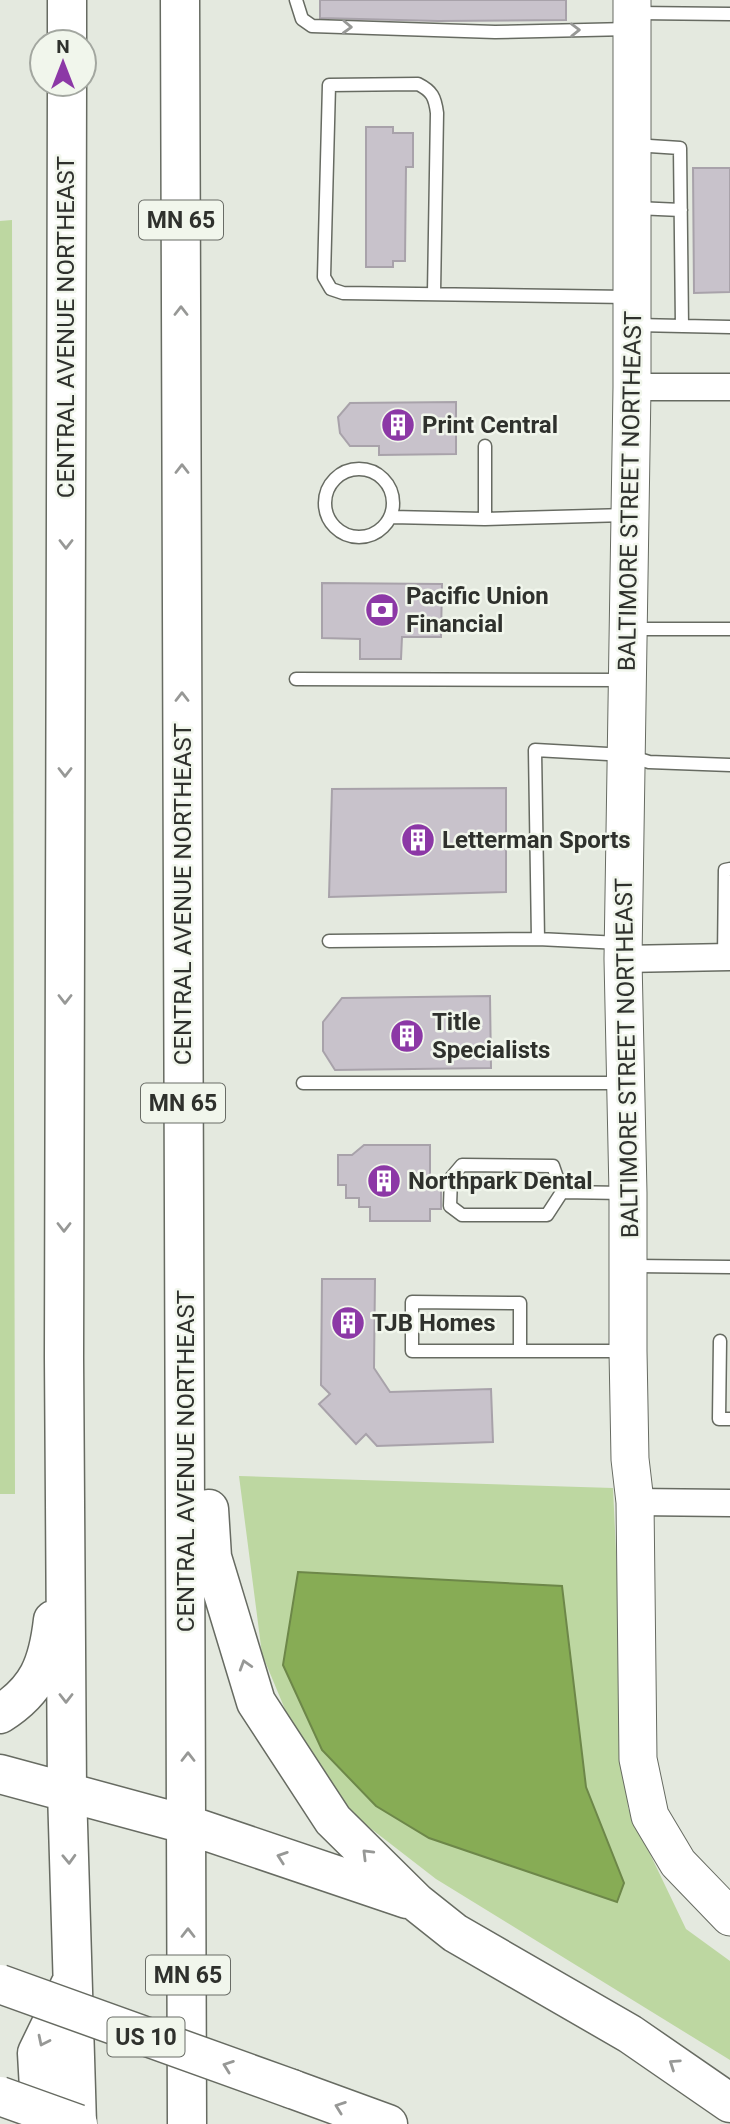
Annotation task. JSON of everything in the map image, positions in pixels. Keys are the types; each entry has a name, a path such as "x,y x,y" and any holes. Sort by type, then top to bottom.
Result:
{"highway":[{"path":"67,0 67,28"},
{"name":"CENTRAL AVENUE NORTHEAST","path":"180,0 187,2124"},
{"name":"CENTRAL AVENUE NORTHEAST","path":"67,98 65,1507 67,1791 78,2124"},
{"path":"183,1186 212,1557 256,1702 332,1819 416,1902 455,1933 629,2034 730,2103"},
{"path":"0,1714 33,1688 50,1644 65,1507"},
{"path":"0,1774 188,1825 416,1902"},
{"path":"41,2124 37,2053 73,1980"},
{"name":"US 10","path":"0,1984 388,2124"},
{"path":"0,2096 78,2124"}],"street":[{"name":"BALTIMORE STREET NORTHEAST","path":"632,14 632,387 623,951 630,1459 635,1502 638,1759 650,1816 678,1863 730,1917"},
{"path":"632,387 730,387"},
{"path":"623,951 727,957"},
{"path":"635,1502 730,1503"}],"lane":[{"path":"296,0 302,19 312,26 495,32 632,14 730,14"},
{"path":"434,293 438,113 435,98 428,89 418,84 329,85 324,277 331,289 343,293 434,293 632,311 682,326 730,327"},
{"path":"632,145 680,148 682,326"},
{"path":"632,208 681,210"},
{"path":"485,446 485,519"},
{"path":"349,471 371,471 388,485 392,495 391,517 376,533 353,537 342,533 327,517 326,494 331,484 349,471"},
{"path":"391,517 485,519 630,515"},
{"path":"628,629 730,629"},
{"path":"296,679 627,680"},
{"path":"538,939 535,750 626,755 649,762 730,765"},
{"path":"727,957 725,870 730,869"},
{"path":"329,941 538,939 623,951"},
{"path":"303,1083 626,1083"},
{"path":"462,1165 553,1166 562,1192 547,1215 462,1215 450,1206 451,1178 462,1165"},
{"path":"562,1192 628,1193"},
{"path":"629,1266 730,1268"},
{"path":"520,1350 520,1303 412,1302 412,1350 628,1351"},
{"path":"720,1341 719,1419 730,1419"}],"shaded area":[{"path":"12,220 15,1494 0,1494 0,221"},
{"path":"239,1476 613,1488 628,1808 686,1929 730,1961 730,2060 436,1879 352,1814 294,1731 262,1654"},
{"path":"298,1572 562,1586 586,1787 624,1883 617,1902 429,1838 376,1806 322,1750 283,1665"}],"building":[{"path":"320,0 566,0 566,20 320,18"},
{"path":"366,127 393,127 393,133 413,133 413,167 406,167 405,261 393,261 393,267 366,267"},
{"path":"693,168 730,168 730,292 694,293"},
{"name":"Print Central","path":"456,402 456,454 379,455 379,446 350,446 340,433 338,417 350,403"},
{"name":"Pacific Union Financial","path":"322,583 442,584 441,637 402,637 401,659 360,659 360,639 322,638"},
{"name":"Letterman Sports","path":"506,788 506,892 329,897 332,789"},
{"name":"Title Specialists","path":"490,996 491,1068 335,1070 323,1051 323,1022 342,998"},
{"name":"Northpark Dental","path":"364,1145 430,1145 430,1186 441,1186 441,1209 430,1209 430,1221 370,1221 370,1207 359,1207 359,1198 346,1198 346,1185 338,1185 338,1155 352,1155"},
{"name":"TJB Homes","path":"322,1279 375,1279 374,1368 390,1392 491,1389 493,1442 377,1446 366,1434 356,1444 319,1404 330,1394 321,1385"}],"place":[{"name":"Print Central","path":"398,425"},
{"name":"Pacific Union Financial","path":"382,610"},
{"name":"Letterman Sports","path":"418,840"},
{"name":"Title Specialists","path":"407,1036"},
{"name":"Northpark Dental","path":"384,1181"},
{"name":"TJB Homes","path":"348,1323"}]}
